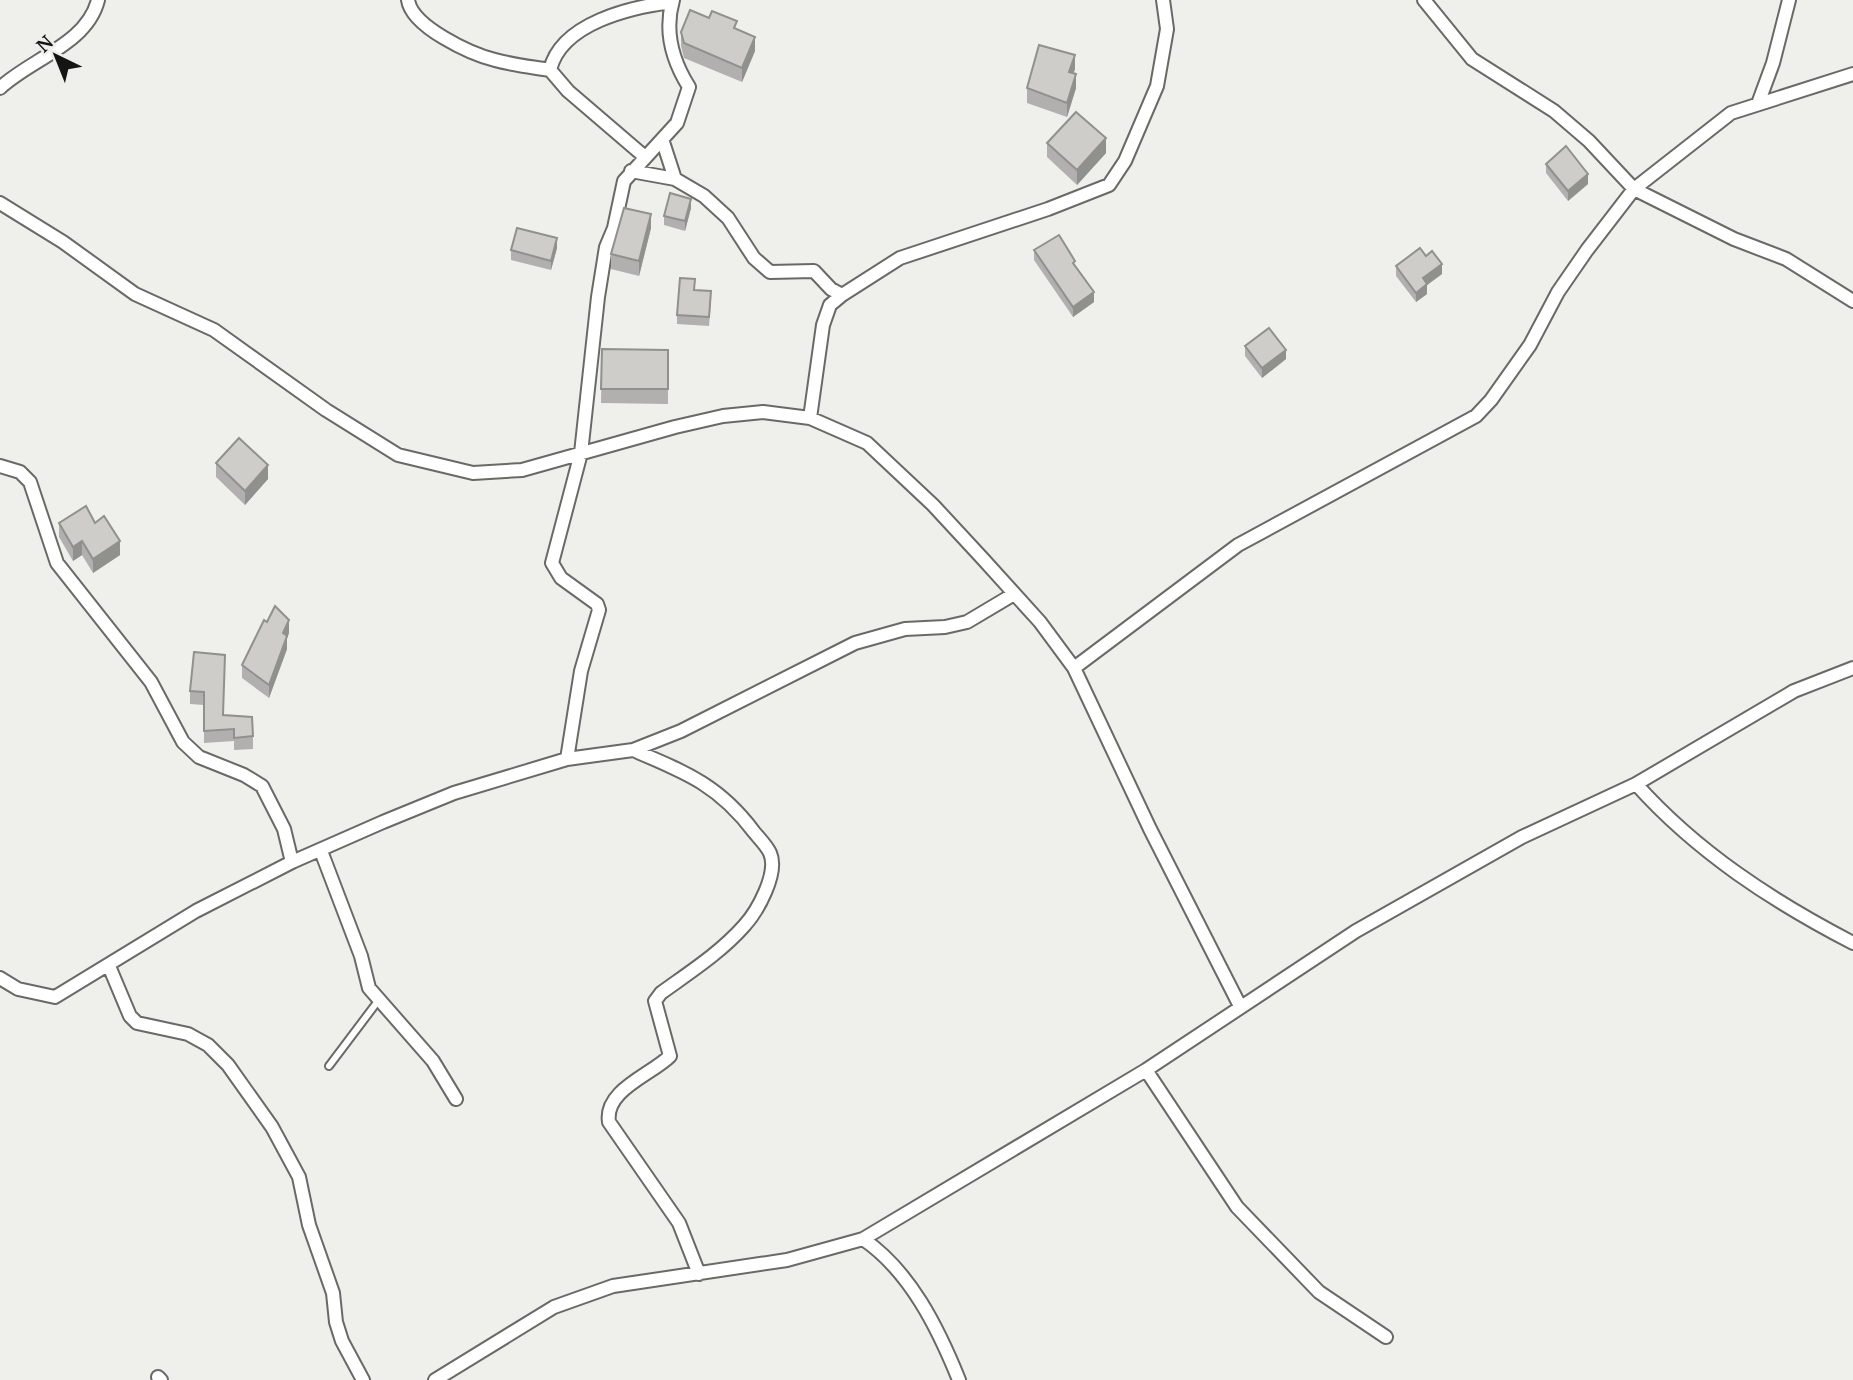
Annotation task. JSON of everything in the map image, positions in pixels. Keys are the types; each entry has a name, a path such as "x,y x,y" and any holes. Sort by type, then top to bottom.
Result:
{"street":[{"path":"0,88 16,74 71,41 86,24 98,0"},
{"path":"408,0 409,9 440,36 494,60 550,70"},
{"path":"810,418 823,325 830,305 842,295 900,258 1048,209 1109,185 1125,162 1157,86 1167,29 1163,0"},
{"path":"1423,0 1472,59 1554,111 1588,141 1634,189 1734,239 1786,259 1853,301"},
{"path":"1759,102 1773,63 1789,0"},
{"path":"567,759 583,661 599,610 597,604 561,578 552,563 581,453 606,247 614,228 624,181 645,157 663,142 677,123 689,87 676,66 670,41 673,1 632,7 603,18 575,36 552,59 550,70 556,79 597,117 645,157"},
{"path":"1074,668 1238,545 1476,416 1491,400 1530,345 1558,292 1634,189 1731,113 1853,74"},
{"path":"663,142 675,178"},
{"path":"631,171 675,178 704,196 728,218 754,258 771,272 814,271 831,289 842,295"},
{"path":"0,203 135,294 214,330 326,410 398,455 473,473 522,470 723,416 763,412 810,418 867,443 933,505 1040,622 1074,668 1150,828 1240,1006"},
{"path":"0,466 20,472 30,482 57,563 151,682 183,742 199,757 244,775 262,786 280,818 292,862"},
{"path":"0,978 18,989 55,997 196,911 292,862 454,793 567,759 633,750 681,731 855,643 905,629 945,627 967,622 1014,594"},
{"path":"435,1380 554,1307 613,1286 787,1260 863,1239 1146,1070 1356,931 1522,837 1636,784 1794,691 1853,668"},
{"path":"633,750 715,789 771,854 772,868 760,902 746,924 718,951 661,993 655,1001 670,1056 617,1095 608,1114 609,1122 679,1223 699,1274"},
{"path":"1636,784 1671,823 1700,848 1756,886 1853,943"},
{"path":"321,851 361,956 369,988 433,1061 456,1099"},
{"path":"109,966 130,1016 137,1023 188,1034 208,1045 228,1065 272,1127 299,1177 309,1225 333,1293 336,1322 342,1341 363,1380"},
{"path":"1146,1070 1237,1207 1319,1292 1386,1337"},
{"path":"863,1239 883,1253 914,1293 943,1341 959,1380"}],"lane":[{"path":"329,1066 378,1001"}],"building":[{"path":"690,10 709,18 712,11 737,21 734,28 755,37 742,68 684,43 681,32"},
{"path":"1039,45 1075,55 1069,72 1076,74 1067,103 1027,88"},
{"path":"1076,112 1106,138 1077,170 1047,143"},
{"path":"1566,146 1588,174 1568,191 1546,164"},
{"path":"670,193 691,199 685,221 664,216"},
{"path":"624,208 651,214 639,261 611,254"},
{"path":"517,228 557,238 551,261 511,250"},
{"path":"1059,235 1075,261 1073,263 1094,292 1073,307 1034,250"},
{"path":"1420,248 1426,256 1432,251 1442,264 1423,278 1427,284 1416,293 1396,266"},
{"path":"680,278 695,279 694,290 711,291 709,317 677,315"},
{"path":"1269,328 1286,350 1262,368 1245,346"},
{"path":"602,349 668,350 668,389 601,389"},
{"path":"239,438 268,465 245,491 216,463"},
{"path":"86,506 95,523 104,516 120,541 93,559 82,541 73,547 59,523"},
{"path":"275,606 289,620 283,633 287,636 269,685 242,665 264,620 267,622"},
{"path":"194,652 225,655 223,715 252,717 253,736 234,738 234,729 204,731 204,692 190,691"}]}
